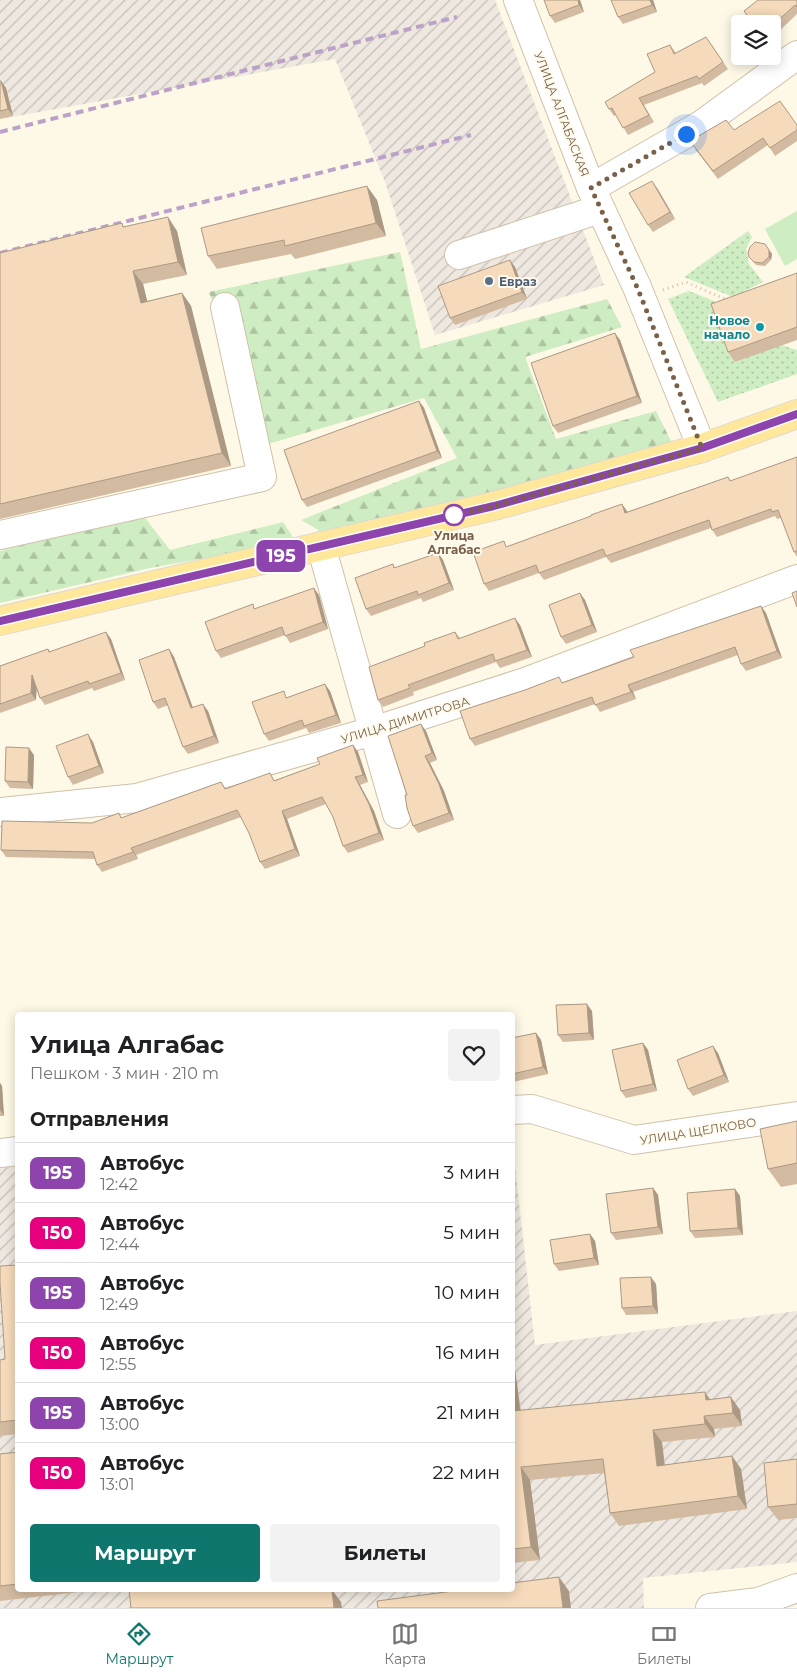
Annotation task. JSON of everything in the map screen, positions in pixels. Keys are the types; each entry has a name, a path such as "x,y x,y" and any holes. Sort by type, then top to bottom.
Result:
{"main road":[{"path":"0,621 494,506 702,448 797,414"}],"street":[{"name":"УЛИЦА АЛГАБАСКАЯ","path":"518,0 595,198 642,299 702,448"},
{"path":"459,255 595,198 701,125 797,55"},
{"path":"0,535 262,476 225,308"},
{"path":"321,546 397,814"},
{"name":"УЛИЦА ДИМИТРОВА","path":"0,812 137,798 373,731 525,682 797,580"},
{"name":"УЛИЦА ЩЕЛКОВО","path":"515,1110 532,1109 634,1140 797,1116"},
{"path":"0,1153 15,1151"},
{"path":"710,1608 758,1602 797,1588"}],"path":[{"path":"642,299 686,282 732,302"}],"shaded area":[{"path":"0,0 495,0 604,285 435,335 385,182 335,59 0,119"},
{"path":"15,1166 15,1592 515,1592 515,1167 535,1345 797,1311 797,1562 643,1578 644,1608 0,1608 0,1168"}],"green space":[{"path":"797,211 797,259 785,266 765,229"},
{"path":"748,231 752,237 746,249 749,264 763,282 733,297 684,277"},
{"path":"400,252 421,349 607,299 622,327 525,357 556,439 656,411 673,445 332,538 301,520 457,458 424,398 268,444 249,404 209,292"},
{"path":"689,291 726,306 735,362 781,345 797,350 797,374 718,402 668,299"},
{"path":"142,514 170,550 283,522 296,542 150,568 0,603 0,551"}],"building":[{"path":"544,0 578,0 579,5 550,16"},
{"path":"611,0 650,0 652,5 618,17"},
{"path":"758,0 797,0 797,7 795,5 781,18 781,15 747,15 744,11"},
{"path":"706,37 723,62 699,79 697,76 639,98 649,115 623,128 612,108 609,109 605,102 655,72 647,54 670,45 674,54"},
{"path":"0,81 8,109 0,111"},
{"path":"780,101 797,125 797,130 770,148 763,138 713,171 690,141 726,120 734,130"},
{"path":"652,181 670,212 648,225 629,193"},
{"path":"367,186 376,223 285,246 284,240 208,256 201,228"},
{"path":"168,217 178,262 133,271 141,303 182,293 222,453 0,504 0,253 122,223 123,227"},
{"path":"755,242 765,244 769,250 769,257 762,263 754,262 749,257 750,247"},
{"path":"510,260 522,292 450,318 438,286"},
{"name":"Новое начало","path":"797,273 797,327 728,352 711,304"},
{"path":"615,333 637,396 553,426 531,363"},
{"path":"419,401 437,451 302,500 284,450"},
{"path":"797,457 797,551 794,552 778,510 772,512 771,509 712,530 709,520 606,556 603,549 539,573 536,565 484,584 473,552 504,541 506,547 622,504 625,513 728,477 730,481"},
{"path":"438,553 449,583 418,595 417,591 366,609 355,578 393,564 394,568"},
{"path":"314,588 323,622 285,636 282,627 216,651 205,622 253,604 254,609"},
{"path":"797,591 797,607 792,593"},
{"path":"580,593 592,625 561,637 549,605"},
{"path":"761,606 777,651 741,664 735,647 628,685 631,692 595,705 592,697 470,739 460,711 559,677 562,683 634,657 630,650"},
{"path":"515,618 527,650 495,661 493,654 408,685 410,688 378,700 369,667 425,646 424,643 455,632 458,639"},
{"path":"106,632 121,673 89,684 88,681 40,698 32,675 31,693 0,704 0,666 48,649 49,652"},
{"path":"169,649 191,708 203,704 214,736 183,747 165,698 153,702 139,660"},
{"path":"325,684 336,715 304,726 302,720 264,734 252,702 284,691 286,698"},
{"path":"421,724 432,753 425,756 439,784 449,813 413,826 407,808 405,795 407,795 388,736"},
{"path":"88,734 99,766 68,777 56,746"},
{"path":"353,745 363,775 355,777 369,804 379,833 343,846 333,817 322,797 282,811 295,849 260,862 249,833 237,810 131,848 133,852 97,865 93,852 1,850 2,821 92,823 119,813 121,818 221,782 225,789 270,773 274,781 320,764 317,758"},
{"path":"6,747 29,748 28,782 5,781"},
{"path":"587,1004 589,1033 558,1035 556,1005"},
{"path":"536,1033 543,1067 515,1073 515,1037"},
{"path":"643,1043 653,1084 621,1091 612,1050"},
{"path":"713,1046 724,1075 688,1089 677,1060"},
{"path":"797,1121 797,1163 768,1169 760,1129"},
{"path":"653,1188 658,1227 611,1233 606,1194"},
{"path":"735,1189 738,1228 690,1231 687,1193"},
{"path":"590,1234 594,1258 554,1264 550,1240"},
{"path":"15,1265 15,1420 0,1422 0,1360 5,1359 0,1266"},
{"path":"651,1277 653,1306 622,1308 620,1278"},
{"path":"705,1392 706,1400 731,1397 733,1413 704,1416 705,1424 653,1430 657,1466 732,1456 738,1496 610,1513 603,1459 521,1467 531,1547 515,1549 515,1411"},
{"path":"15,1452 15,1584 0,1586 0,1454"},
{"path":"797,1459 797,1504 768,1507 764,1463"},
{"path":"559,1577 563,1608 378,1608 377,1601 446,1592 515,1592 515,1583"},
{"path":"129,1592 332,1592 334,1608 131,1608"}],"railway":[{"path":"0,132 457,17"},
{"path":"0,253 471,135"}],"bus line":[{"name":"195","path":"0,621 494,506 702,448 797,414"}],"place":[{"name":"Евраз","path":"489,281"},
{"name":"Новое начало","path":"760,327"},
{"name":"Улица Алгабас","path":"454,515"}],"route":[{"path":"454,515 494,506 702,448 637,287 591,188 686,134"}]}
